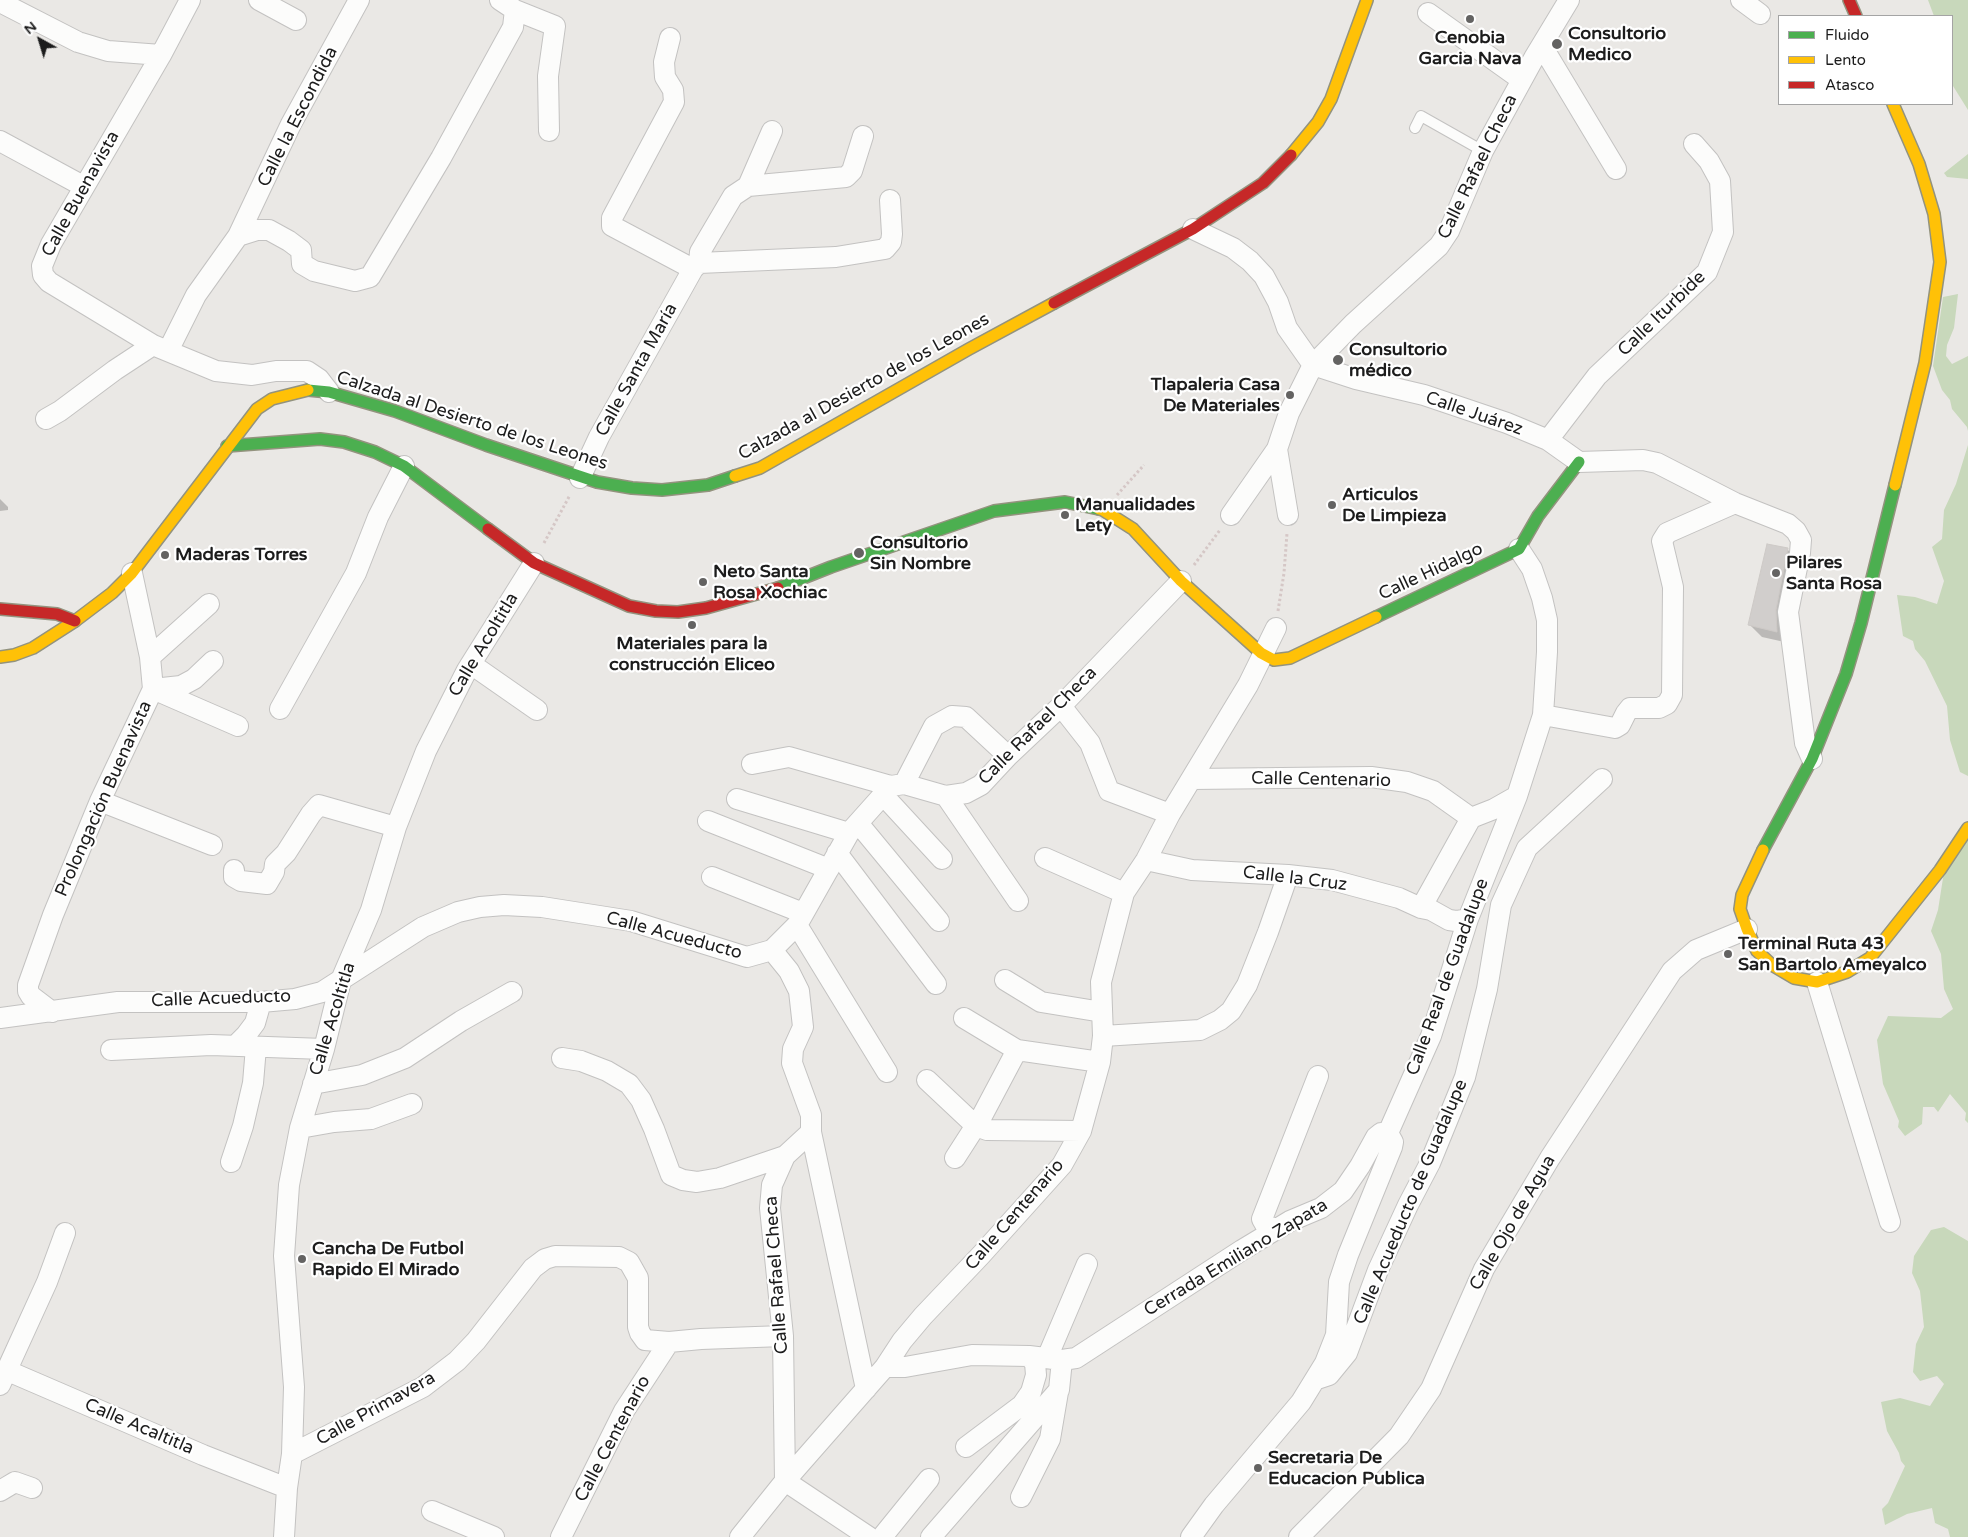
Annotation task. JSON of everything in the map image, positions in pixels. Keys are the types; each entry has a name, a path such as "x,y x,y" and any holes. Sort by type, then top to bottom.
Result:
{"street":[{"name":"Calle Buenavista","path":"161,348 49,282 43,275 42,266 50,244 161,55 190,0"},
{"path":"258,0 296,20"},
{"name":"Calle la Escondida","path":"161,348 238,236 292,124 359,0"},
{"name":"Calle Rafael Checa","path":"1231,515 1277,449 1289,413 1313,365 1352,324 1439,246 1449,231 1482,151 1569,0"},
{"path":"1741,0 1760,14"},
{"path":"1849,0 1856,15"},
{"name":"Calzada al Desierto de los Leones","path":"0,657 14,655 33,648 100,604 132,573 227,446 263,403 305,390 329,392 395,411 580,478 623,486 662,490 708,485 760,468 969,349 1193,229 1262,183 1286,162 1318,122 1330,99 1365,1"},
{"path":"0,2 78,42 108,51 161,55"},
{"path":"238,236 257,230 269,230 301,250 302,264 314,271 355,281 370,277 441,158 513,27 508,5"},
{"path":"508,5 556,26 548,76 549,131"},
{"path":"1428,13 1522,80"},
{"path":"670,38 664,62 665,77 673,90 674,102 612,218 612,226 696,266 836,257 884,248 891,242 890,200"},
{"path":"1542,46 1616,169"},
{"path":"1893,105 1919,164 1934,214 1940,262 1935,305 1925,363 1861,623 1829,720 1812,759 1769,836 1742,895 1740,909 1746,929 1756,951 1772,965 1794,978 1817,982 1847,972 1870,958 1940,870 1968,828"},
{"path":"772,131 748,186 846,177 852,171 863,136"},
{"path":"0,141 83,186"},
{"name":"Calle Iturbide","path":"1548,440 1597,376 1707,272 1723,232 1720,181 1709,161 1694,144"},
{"name":"Calle Santa María","path":"580,478 599,437 696,266 700,252 733,196 748,186"},
{"path":"1193,229 1233,248 1250,260 1264,276 1278,302 1287,328 1313,365"},
{"path":"46,419 60,411 114,370 161,348 216,371 252,374 276,371 307,371 319,379 329,392"},
{"name":"Calle Juárez","path":"1313,365 1356,379 1424,396 1507,423 1548,440 1579,462"},
{"path":"227,446 320,439 344,442 375,452 404,466 534,563 629,606 656,611 678,612 706,608 774,590 831,567 994,511 1065,502 1103,510 1133,529 1181,581 1261,654"},
{"path":"1277,449 1288,515"},
{"path":"1519,549 1538,516 1579,462 1643,460 1657,463 1735,503 1788,524 1796,531 1801,540 1788,612 1804,736 1812,759"},
{"path":"280,709 356,573 378,517 404,466"},
{"path":"1543,715 1615,728 1620,725 1630,708 1664,707 1672,695 1672,587 1662,542 1668,533 1735,503"},
{"name":"Calle Hidalgo","path":"1261,654 1274,660 1290,658 1519,549"},
{"name":"Calle Real de Guadalupe","path":"1191,1537 1214,1505 1301,1402 1325,1363 1336,1335 1339,1282 1392,1147 1393,1142 1388,1132 1431,1036 1468,919 1517,796 1543,715 1547,652 1547,620 1532,569 1519,549"},
{"name":"Calle Acoltitla","path":"284,1537 287,1488 292,1454 294,1387 284,1256 289,1185 300,1128 324,1049 341,980 371,910 396,827 426,751 471,664 534,563"},
{"name":"Prolongación Buenavista","path":"52,1012 31,996 28,986 53,915 100,801 153,689 150,658 132,573"},
{"name":"Calle Rafael Checa","path":"752,764 789,756 893,788 946,796 966,793 981,785 1008,756 1061,706 1181,581"},
{"path":"150,658 209,604"},
{"path":"0,608 57,614 75,621"},
{"name":"Calle Centenario","path":"740,1537 785,1481 885,1367 902,1341 923,1316 982,1255 1062,1165 1081,1131 1100,1062 1103,1036 1101,982 1124,893 1146,860 1170,814 1248,684 1261,654 1276,628"},
{"path":"153,689 181,686 194,679 213,661"},
{"path":"471,664 537,710"},
{"path":"153,689 238,726"},
{"path":"1061,706 1090,743 1109,791 1170,814"},
{"path":"866,1389 811,1132 811,1115 792,1063 793,1049 803,1027 799,991 789,972 772,950 800,919 854,828 893,788 934,726 952,716 966,717 1008,756"},
{"name":"Calle Centenario","path":"1192,779 1330,776 1389,779 1407,782 1433,791 1471,818"},
{"name":"Calle Acueducto de Guadalupe","path":"1316,1379 1329,1375 1347,1353 1378,1270 1430,1163 1465,1078 1487,989 1501,905 1527,848 1602,779"},
{"path":"893,788 942,859"},
{"path":"946,796 1018,901"},
{"path":"1421,908 1471,818 1494,809 1517,796"},
{"path":"737,799 854,828 939,921"},
{"path":"100,801 212,846"},
{"path":"234,870 234,877 240,880 267,884 274,872 275,864 286,853 319,805 396,827"},
{"path":"708,821 833,861 936,984"},
{"path":"1046,858 1124,893"},
{"name":"Calle la Cruz","path":"1146,860 1192,870 1288,875 1332,880 1399,898 1421,908 1431,910 1449,920 1468,919"},
{"path":"1103,1036 1200,1030 1220,1020 1231,1011 1247,985 1288,875"},
{"path":"712,878 800,919 887,1072"},
{"name":"Calle Acueducto","path":"0,1018 118,1002 261,1002 322,992 423,927 458,912 488,906 542,907 631,921 747,957 772,950"},
{"name":"Calle Ojo de Agua","path":"1299,1537 1399,1436 1431,1389 1484,1268 1550,1158 1672,970 1696,950 1746,929"},
{"path":"1005,980 1041,1002 1102,1012"},
{"path":"1817,982 1890,1222"},
{"path":"313,1084 362,1075 405,1058 461,1021 512,992"},
{"path":"235,1046 255,1023 261,1002"},
{"path":"964,1018 1017,1050 1100,1062"},
{"path":"111,1050 186,1046 324,1049"},
{"path":"231,1162 243,1126 253,1083 256,1047"},
{"path":"955,1158 976,1126 1017,1050"},
{"path":"562,1058 582,1061 607,1071 629,1084 641,1100 671,1175 683,1180 698,1182 720,1178 785,1156"},
{"path":"1277,1229 1266,1226 1262,1219 1318,1076"},
{"path":"927,1080 976,1126 987,1130 1081,1131"},
{"path":"300,1128 334,1122 371,1119 412,1104"},
{"name":"Calle Rafael Checa","path":"785,1481 783,1336 770,1208 772,1185 785,1156 811,1132"},
{"name":"Cerrada Emiliano Zapata","path":"885,1367 905,1367 972,1354 1076,1358 1242,1250 1277,1229 1321,1208 1343,1191 1376,1137 1381,1133 1388,1132"},
{"path":"4,1378 47,1282 65,1233"},
{"name":"Calle Primavera","path":"292,1454 423,1387 476,1341 534,1268 550,1257 619,1258 629,1262 638,1278 638,1326 642,1338 648,1341 669,1342"},
{"path":"966,1447 1022,1405 1030,1392 1036,1375 1035,1363 1046,1358 1087,1264"},
{"path":"669,1342 701,1338 783,1336"},
{"name":"Calle Centenario","path":"561,1537 624,1411 669,1342"},
{"path":"1021,1497 1050,1439 1059,1390 1046,1358"},
{"name":"Calle Acaltitla","path":"4,1378 287,1488"},
{"path":"931,1537 1059,1390"},
{"path":"882,1537 929,1479"},
{"path":"785,1481 869,1537"},
{"path":"0,1492 15,1482 32,1488"},
{"path":"432,1511 494,1537"}],"lane":[{"path":"1415,128 1421,116 1482,151"}],"path":[{"path":"1103,510 1144,465"},
{"path":"534,563 560,511 580,478"},
{"path":"1181,581 1231,515"},
{"path":"1276,628 1284,573 1288,515"}],"green space":[{"path":"1928,0 1968,0 1968,110 1953,86 1953,15 1934,15"},
{"path":"1968,154 1968,179 1947,177 1944,173"},
{"path":"1958,294 1954,328 1947,345 1946,356 1952,364 1968,356 1968,431 1967,427 1952,409 1950,400 1942,390 1933,366 1943,297"},
{"path":"1968,445 1968,776 1960,772 1950,740 1947,706 1925,661 1915,649 1913,641 1903,636 1897,595 1915,597 1937,604 1944,581 1932,547 1942,539 1944,510 1956,484"},
{"path":"1968,823 1968,1123 1965,1120 1966,1113 1950,1094 1938,1112 1934,1107 1923,1107 1922,1124 1905,1136 1898,1127 1899,1121 1883,1084 1877,1040 1888,1016 1941,1018 1953,1009 1944,989 1941,954 1931,931 1938,910 1946,859"},
{"path":"1944,1227 1968,1241 1968,1537 1950,1537 1948,1529 1935,1523 1932,1508 1907,1514 1885,1525 1882,1509 1888,1503 1905,1466 1887,1431 1881,1402 1900,1398 1930,1406 1944,1384 1937,1376 1920,1381 1913,1372 1916,1344 1924,1327 1920,1291 1912,1273 1914,1256 1931,1230"}],"building":[{"name":"Pilares Santa Rosa","path":"1767,544 1788,548 1776,610 1777,632 1748,625"}],"traffic: fast":[{"path":"308,390 329,392 395,411 486,445 597,482 632,488 662,490 708,485 735,476"},
{"path":"227,446 320,439 344,442 375,452 404,466 488,529"},
{"path":"1376,617 1519,549 1538,516 1579,462"},
{"path":"1763,850 1812,759 1846,674 1861,623 1895,485"},
{"path":"778,588 831,567 994,511 1065,502 1099,509"}],"traffic: slow":[{"path":"1291,155 1318,122 1331,99 1367,0"},
{"path":"1893,105 1919,164 1934,214 1940,262 1925,363 1895,485"},
{"path":"735,476 760,468 1054,303"},
{"path":"0,657 14,655 33,648 75,621 112,593 132,573 257,409 272,399 308,390"},
{"path":"1099,509 1133,529 1181,581 1261,653 1274,660 1290,658 1376,617"},
{"path":"1763,850 1742,895 1740,909 1747,929 1757,951 1772,965 1794,978 1817,982 1847,972 1870,958 1940,870 1968,828"}],"traffic: jam":[{"path":"1849,0 1856,15"},
{"path":"1054,303 1193,229 1263,183 1291,155"},
{"path":"488,529 534,563 629,606 656,611 678,612 706,608 778,588"},
{"path":"0,609 57,614 75,621"}],"place":[{"name":"Cenobia Garcia Nava","path":"1470,19"},
{"name":"Consultorio Medico","path":"1557,44"},
{"name":"Consultorio médico","path":"1338,360"},
{"name":"Tlapaleria Casa De Materiales","path":"1290,395"},
{"name":"Articulos De Limpieza","path":"1332,505"},
{"name":"Manualidades Lety","path":"1065,515"},
{"name":"Consultorio Sin Nombre","path":"859,553"},
{"name":"Maderas Torres","path":"165,555"},
{"name":"Pilares Santa Rosa","path":"1776,573"},
{"name":"Neto Santa Rosa Xochiac","path":"703,582"},
{"name":"Materiales para la construcción Eliceo","path":"692,625"},
{"name":"Terminal Ruta 43 San Bartolo Ameyalco","path":"1728,954"},
{"name":"Cancha De Futbol Rapido El Mirado","path":"302,1259"},
{"name":"Secretaria De Educacion Publica","path":"1258,1468"}]}
